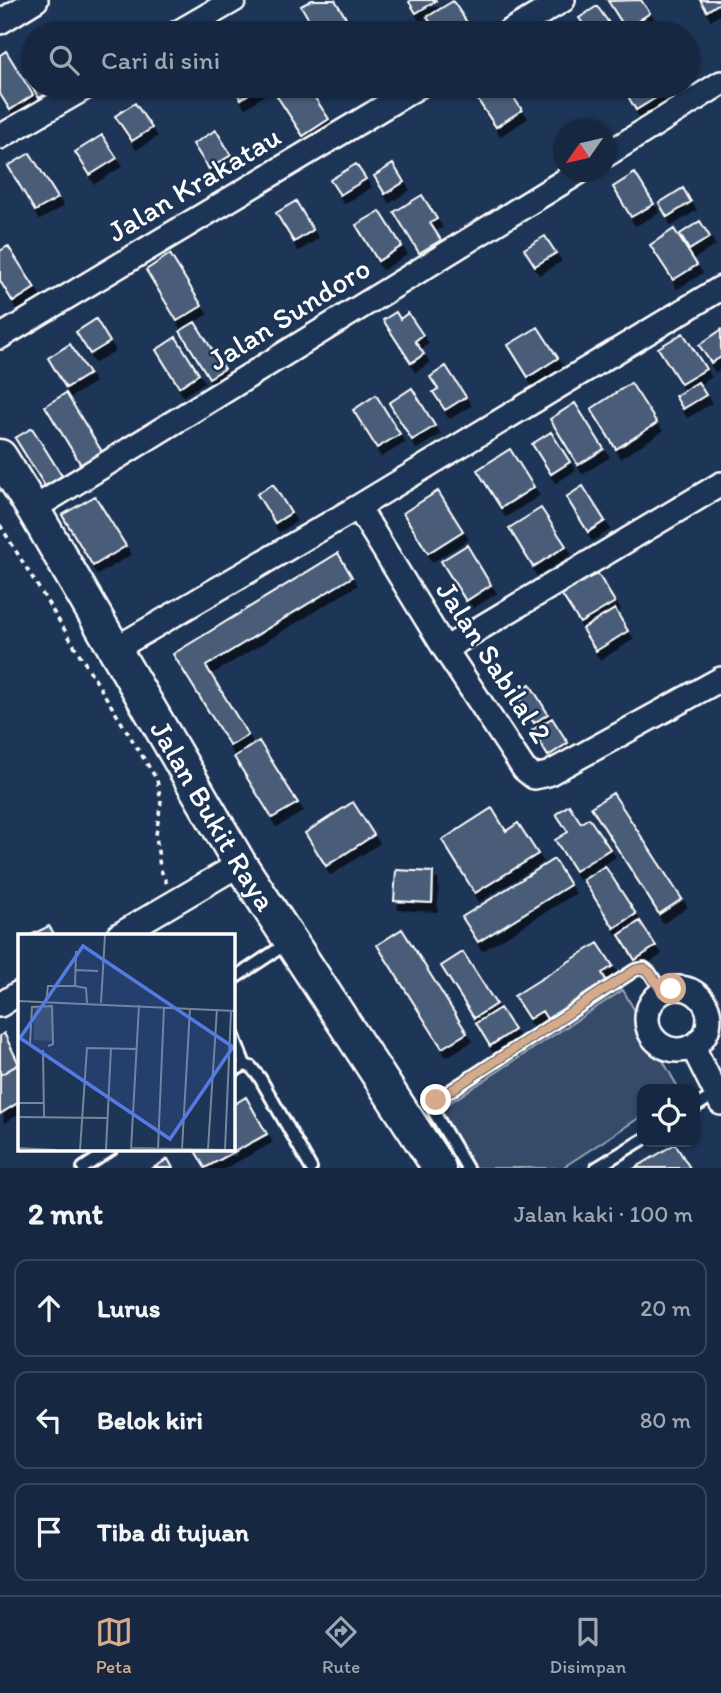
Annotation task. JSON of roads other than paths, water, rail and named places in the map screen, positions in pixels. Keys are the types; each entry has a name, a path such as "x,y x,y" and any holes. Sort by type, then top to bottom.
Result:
{"street":[{"path":"0,22 36,0"},
{"path":"198,21 234,0"},
{"path":"527,21 563,0"},
{"path":"700,96 721,83"},
{"path":"0,137 67,98"},
{"name":"Jalan Krakatau","path":"0,337 399,98"},
{"path":"616,149 697,98"},
{"name":"Jalan Sundoro","path":"33,509 563,182"},
{"path":"115,649 358,507 721,288"},
{"name":"Jalan Bukit Raya","path":"0,456 240,864 432,1163"},
{"path":"445,649 721,484"},
{"name":"Jalan Sabilal 2","path":"358,507 445,649 524,769 534,777 548,774 721,679"},
{"path":"121,934 240,864"},
{"path":"680,988 712,995 707,1032 693,1047 683,1051 662,1046 649,1030 649,1009 662,992 680,988"},
{"path":"0,1005 18,994"},
{"path":"693,1047 718,1099"}],"lane":[{"path":"234,978 290,941"},
{"path":"467,1168 435,1114 433,1108 436,1100 635,970 644,968 662,992"},
{"path":"234,1037 245,1065"},
{"path":"234,1070 245,1065 251,1067 311,1168"},
{"path":"700,1105 718,1099"},
{"path":"597,1168 637,1143"},
{"path":"83,1168 110,1150"}]}
